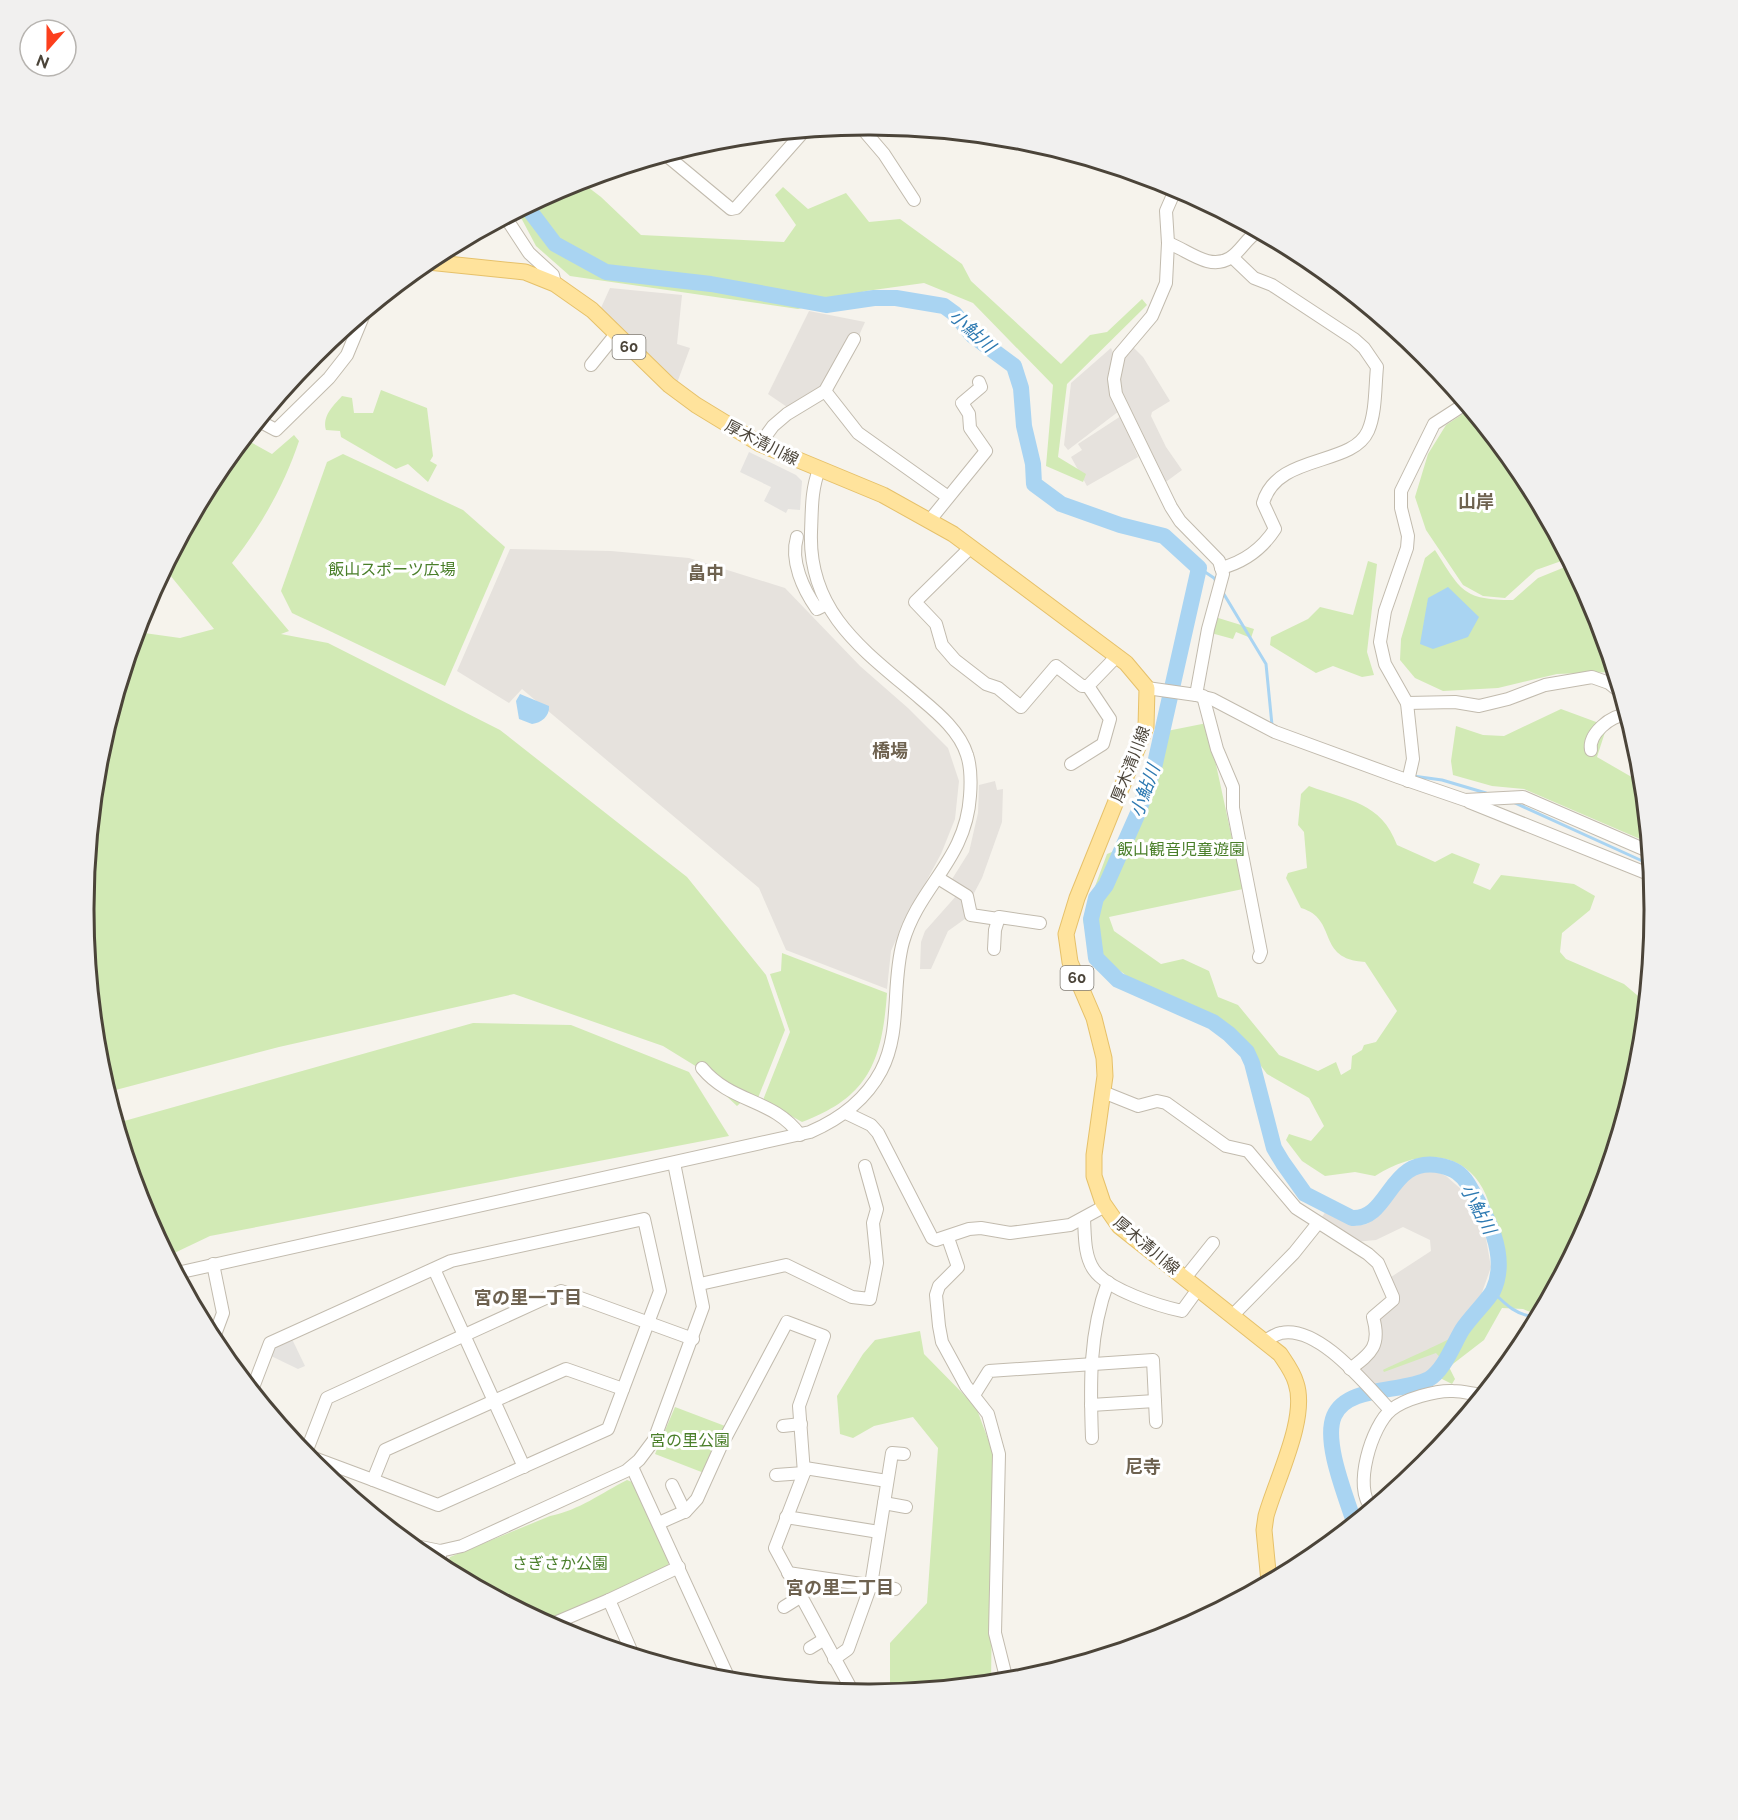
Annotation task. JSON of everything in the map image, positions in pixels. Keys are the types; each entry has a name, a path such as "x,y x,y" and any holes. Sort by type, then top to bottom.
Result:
{"main road":[{"name":"厚木清川線","path":"443,264 525,272 555,284 592,310 669,385 696,405 760,444 883,495 930,520 1117,656 1152,689 1146,727 1077,898 1066,934 1070,962 1101,1040 1105,1076 1094,1155 1094,1176 1097,1192 1105,1206 1128,1233 1280,1354 1290,1369 1299,1399 1298,1418 1266,1516 1264,1530 1268,1573"}],"street":[{"path":"868,135 884,154 914,200"},
{"path":"673,161 731,209 736,208 797,139"},
{"path":"1172,197 1166,211 1168,243 1166,283 1152,316 1119,355 1114,379 1116,394 1171,507 1180,521 1219,561 1221,568 1220,589 1208,629 1196,695 1233,787 1233,808 1262,952 1259,957"},
{"path":"510,224 529,253 553,275 555,284"},
{"path":"1168,243 1210,262 1232,257 1250,236"},
{"path":"1221,568 1234,565 1260,548 1275,530 1263,503 1268,488 1287,473 1350,448 1364,437 1371,422 1377,367 1364,348 1354,339 1272,285 1254,278 1232,257"},
{"path":"266,425 276,430 329,378 347,355 358,328"},
{"path":"591,364 616,334"},
{"path":"760,444 773,426 787,414 825,391 854,339"},
{"path":"930,520 986,451 970,428 969,414 962,403 981,387"},
{"path":"825,391 858,433 948,497"},
{"path":"1408,781 1413,759 1407,703 1385,664 1380,642 1385,611 1407,548 1408,536 1401,508 1401,491 1434,424 1458,408"},
{"path":"184,1271 800,1135 823,1126 846,1113 867,1092 887,1057 894,1028 903,942 926,894 961,838 969,818 971,782 967,755 956,735 936,711 853,640 827,604 818,584 811,540 812,498 819,470"},
{"path":"796,537 793,550 808,596 817,609 827,604"},
{"path":"970,547 915,602 936,624 942,645 948,652 986,684 998,688 1021,707 1056,666 1082,686 1088,686 1117,656"},
{"path":"1407,703 1455,702 1479,706 1508,699 1545,685 1592,677 1609,683"},
{"path":"1071,764 1103,744 1110,719 1088,686"},
{"path":"1152,689 1196,695 1275,732 1465,800 1642,872"},
{"path":"1591,750 1593,736 1611,719 1619,717"},
{"path":"1465,800 1523,797 1641,848"},
{"path":"938,878 967,896 971,915 998,920 999,917 1040,923"},
{"path":"994,950 998,920"},
{"path":"702,1068 722,1088 778,1112 800,1135"},
{"path":"1103,1092 1138,1106 1156,1101 1166,1103 1226,1146 1248,1151 1296,1208 1378,1263 1393,1297 1373,1317 1377,1331 1374,1347 1351,1370"},
{"path":"846,1113 871,1125 878,1133 932,1238 936,1240 948,1238 969,1229 981,1228 1010,1233 1070,1225 1105,1206"},
{"path":"433,1550 440,1551 462,1546 632,1467 654,1440 703,1307 674,1163"},
{"path":"700,1284 786,1265 852,1297 870,1303 877,1263 873,1223 877,1209 869,1189 865,1166"},
{"path":"255,1381 270,1343 451,1261 644,1219 660,1291 608,1429 438,1505 326,1462"},
{"path":"1084,1219 1087,1250 1094,1270 1108,1282 1150,1302 1182,1311 1190,1304 1198,1290"},
{"path":"1232,1316 1294,1253 1318,1222"},
{"path":"948,1238 958,1267 939,1286 936,1295 942,1342 966,1386 988,1414 999,1454 995,1634 1005,1672"},
{"path":"1185,1278 1213,1243"},
{"path":"213,1264 224,1313 218,1328"},
{"path":"434,1269 524,1467"},
{"path":"1092,1438 1093,1338 1108,1282"},
{"path":"310,1445 327,1398 561,1291 693,1339"},
{"path":"658,1523 685,1512 700,1494 720,1448 787,1322 824,1336 803,1379 800,1406 805,1470 775,1548 834,1659 844,1684"},
{"path":"1264,1341 1279,1333 1303,1334 1316,1339 1351,1370 1388,1408"},
{"path":"974,1395 989,1371 1153,1360 1156,1422"},
{"path":"373,1480 385,1450 566,1369 623,1389"},
{"path":"1367,1502 1364,1497 1362,1477 1378,1426 1388,1408 1445,1391 1473,1394"},
{"path":"1091,1404 1155,1401"},
{"path":"783,1426 801,1424"},
{"path":"834,1659 848,1649 871,1585 892,1453 904,1454"},
{"path":"632,1467 726,1671"},
{"path":"776,1475 805,1470 887,1481"},
{"path":"672,1485 685,1512"},
{"path":"884,1503 906,1507"},
{"path":"786,1517 879,1532"},
{"path":"561,1620 679,1567"},
{"path":"788,1573 895,1589"},
{"path":"784,1607 800,1597"},
{"path":"609,1600 629,1646"},
{"path":"810,1648 823,1640"}],"shaded area":[{"path":"610,288 682,295 677,344 690,348 677,383 600,310"},
{"path":"809,311 865,322 857,340 825,385 790,409 768,394"},
{"path":"1130,344 1143,357 1170,401 1152,412 1151,416 1166,447 1182,470 1163,484 1120,398 1117,375"},
{"path":"1111,348 1114,355 1109,385 1111,398 1119,411 1068,450 1064,445 1071,383"},
{"path":"1121,416 1138,457 1087,486 1071,457 1082,450 1078,444"},
{"path":"749,452 796,475 802,481 800,510 788,509 786,513 764,501 771,487 740,472"},
{"path":"510,549 611,551 689,558 785,588 860,666 908,708 948,748 959,781 955,819 941,854 891,951 887,989 786,950 759,888 522,689 509,703 457,671"},
{"path":"995,781 997,790 1003,789 1002,822 982,878 972,897 949,884 969,852 978,813 979,785"},
{"path":"957,895 967,900 969,916 948,931 931,969 920,969 921,942 925,931"},
{"path":"1429,1168 1446,1176 1471,1198 1485,1233 1491,1267 1479,1301 1441,1353 1431,1373 1407,1383 1380,1389 1372,1388 1357,1372 1366,1360 1375,1318 1398,1300 1388,1279 1431,1251 1430,1240 1403,1227 1376,1240 1355,1242 1320,1220 1326,1211 1356,1226 1367,1224 1399,1186 1415,1172"},
{"path":"291,1337 305,1366 298,1369 269,1355 272,1348"}],"green space":[{"path":"783,187 808,209 846,193 869,222 900,219 962,264 971,281 1061,364 1090,335 1107,332 1142,299 1147,305 1067,384 1058,457 1086,474 1083,482 1046,466 1053,385 973,303 924,283 866,291 798,309 570,276 536,246 521,218 589,188 641,235 784,242 796,225 775,195"},
{"path":"381,390 427,408 433,456 430,461 437,465 428,482 408,464 396,469 341,437 340,431 326,430 327,416 342,396 352,398 354,413 373,413"},
{"path":"1463,414 1513,480 1561,561 1536,570 1505,598 1483,596 1463,585 1426,530 1415,497 1428,454 1446,425"},
{"path":"294,435 299,441 279,490 253,535 232,563 289,631 281,634 328,643 500,730 687,877 766,975 785,1030 756,1103 746,1098 737,1106 722,1092 715,1078 663,1046 514,994 279,1047 116,1090 101,1011 94,910 101,809 109,759 121,710 146,633 180,638 214,629 170,575 198,523 252,443 272,454"},
{"name":"飯山スポーツ広場","path":"343,454 463,510 505,547 445,686 292,613 281,591 327,462"},
{"path":"1435,550 1451,575 1465,590 1483,598 1496,599 1513,600 1538,578 1564,567 1585,614 1605,672 1557,674 1498,688 1443,691 1415,678 1400,660 1401,639 1425,558"},
{"path":"1368,561 1377,564 1367,652 1374,675 1362,677 1333,666 1316,673 1270,645 1271,637 1308,619 1320,607 1353,615"},
{"path":"1215,617 1254,629 1251,638 1236,632 1233,639 1211,633"},
{"path":"1561,709 1607,726 1597,757 1632,777 1640,839 1524,789 1492,786 1453,775 1451,761 1456,726 1483,735 1504,736"},
{"name":"飯山観音児童遊園","path":"1207,723 1243,889 1109,917 1114,931 1161,964 1183,959 1209,971 1218,997 1238,1005 1279,1055 1318,1071 1336,1062 1341,1075 1351,1069 1352,1056 1362,1050 1364,1045 1376,1042 1397,1011 1365,962 1349,959 1339,954 1320,921 1313,913 1301,908 1286,878 1288,873 1307,868 1304,832 1298,825 1301,794 1309,786 1350,800 1373,811 1390,831 1397,845 1435,862 1452,853 1480,864 1473,883 1490,890 1501,875 1574,884 1595,896 1590,910 1562,933 1560,952 1566,959 1624,984 1638,996 1629,1061 1617,1110 1585,1206 1564,1253 1540,1297 1531,1312 1523,1309 1502,1308 1484,1340 1449,1367 1455,1379 1452,1384 1440,1378 1443,1361 1436,1353 1384,1372 1383,1370 1460,1333 1474,1315 1489,1287 1497,1263 1491,1209 1483,1189 1471,1173 1456,1163 1439,1158 1419,1158 1398,1164 1375,1176 1355,1172 1325,1176 1302,1161 1286,1140 1289,1134 1311,1141 1324,1126 1309,1098 1267,1074 1237,1034 1154,996 1088,947 1083,919 1107,854 1127,846 1167,731"},
{"path":"782,953 887,993 881,1038 868,1074 843,1101 802,1122 763,1100 790,1032 770,974 781,971"},
{"path":"473,1023 571,1025 689,1072 729,1136 210,1236 174,1253 153,1206 124,1121"},
{"path":"920,1331 924,1354 976,1407 994,1455 991,1675 920,1683 890,1684 890,1643 927,1603 938,1448 913,1417 874,1426 853,1438 840,1434 837,1396 863,1354 875,1340"},
{"name":"宮の里公園","path":"675,1407 725,1426 704,1473 655,1454"},
{"name":"さぎさか公園","path":"627,1480 632,1482 669,1562 667,1568 555,1618 526,1605 449,1560 450,1557 590,1501"}],"water":[{"path":"1448,587 1479,617 1468,637 1433,649 1420,644 1428,598"},
{"path":"520,694 549,706 544,718 532,724 519,719 516,701"}],"waterway":[{"name":"小鮎川","path":"531,213 555,244 606,272 711,284 826,305 874,298 896,298 944,306 955,314 972,335 1014,366 1021,388 1024,426 1033,464 1034,484 1061,504 1120,525 1164,536 1199,568 1154,768 1138,813 1106,885 1096,898 1091,919 1096,958 1118,980 1213,1022 1247,1052 1252,1063 1274,1148 1305,1194 1352,1218 1365,1216 1375,1209 1400,1178 1411,1169 1424,1165 1446,1167 1460,1174 1468,1184 1482,1208 1494,1235 1497,1249 1498,1277 1493,1291 1462,1330 1444,1363 1434,1375 1418,1383 1363,1394 1341,1406 1334,1416 1331,1427 1333,1454 1352,1515"},
{"path":"1199,568 1214,578 1217,583"},
{"path":"1222,591 1266,664 1272,725"},
{"path":"1413,776 1442,780 1486,793"},
{"path":"1515,803 1642,861"},
{"path":"1492,1291 1507,1305 1528,1315"}],"district":[{"name":"山岸","path":"1476,502"},
{"name":"畠中","path":"706,573"},
{"name":"橋場","path":"890,751"},
{"name":"宮の里一丁目","path":"528,1298"},
{"name":"尼寺","path":"1143,1467"},
{"name":"宮の里二丁目","path":"840,1588"}]}
